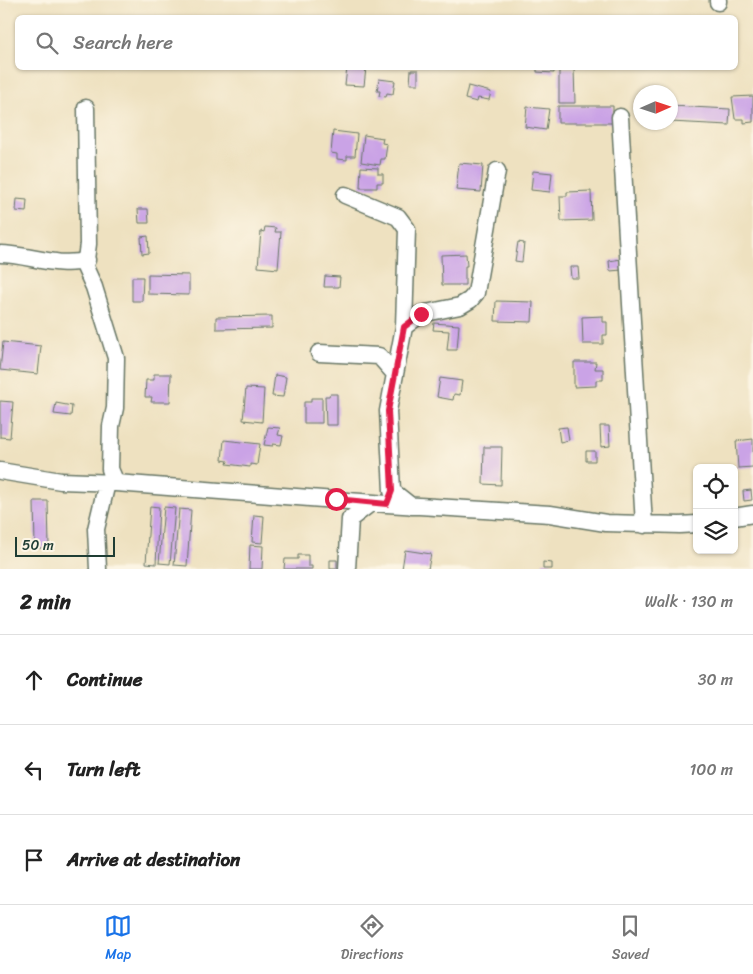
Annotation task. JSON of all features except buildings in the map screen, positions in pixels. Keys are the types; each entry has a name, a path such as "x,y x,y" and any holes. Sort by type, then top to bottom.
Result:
{"street":[{"path":"86,108 88,244 83,263 94,287 116,358 115,408 111,426 111,483 96,529 98,569"},
{"path":"620,117 644,525"},
{"path":"404,327 421,314 460,306 470,300 476,293 497,171"},
{"path":"345,194 398,217 407,229 404,327 388,411 383,499"},
{"path":"0,254 14,254 40,260 83,263"},
{"path":"405,304 421,314"},
{"path":"319,353 378,356 399,352"},
{"path":"378,356 395,374"},
{"path":"0,471 61,481 336,499 383,499 411,506 550,514 606,524 693,524"},
{"path":"336,499 350,519 347,569"},
{"path":"350,519 383,499"},
{"path":"738,516 753,514"}],"route":[{"path":"336,499 387,504 392,491 388,411 404,327 421,314"}]}
